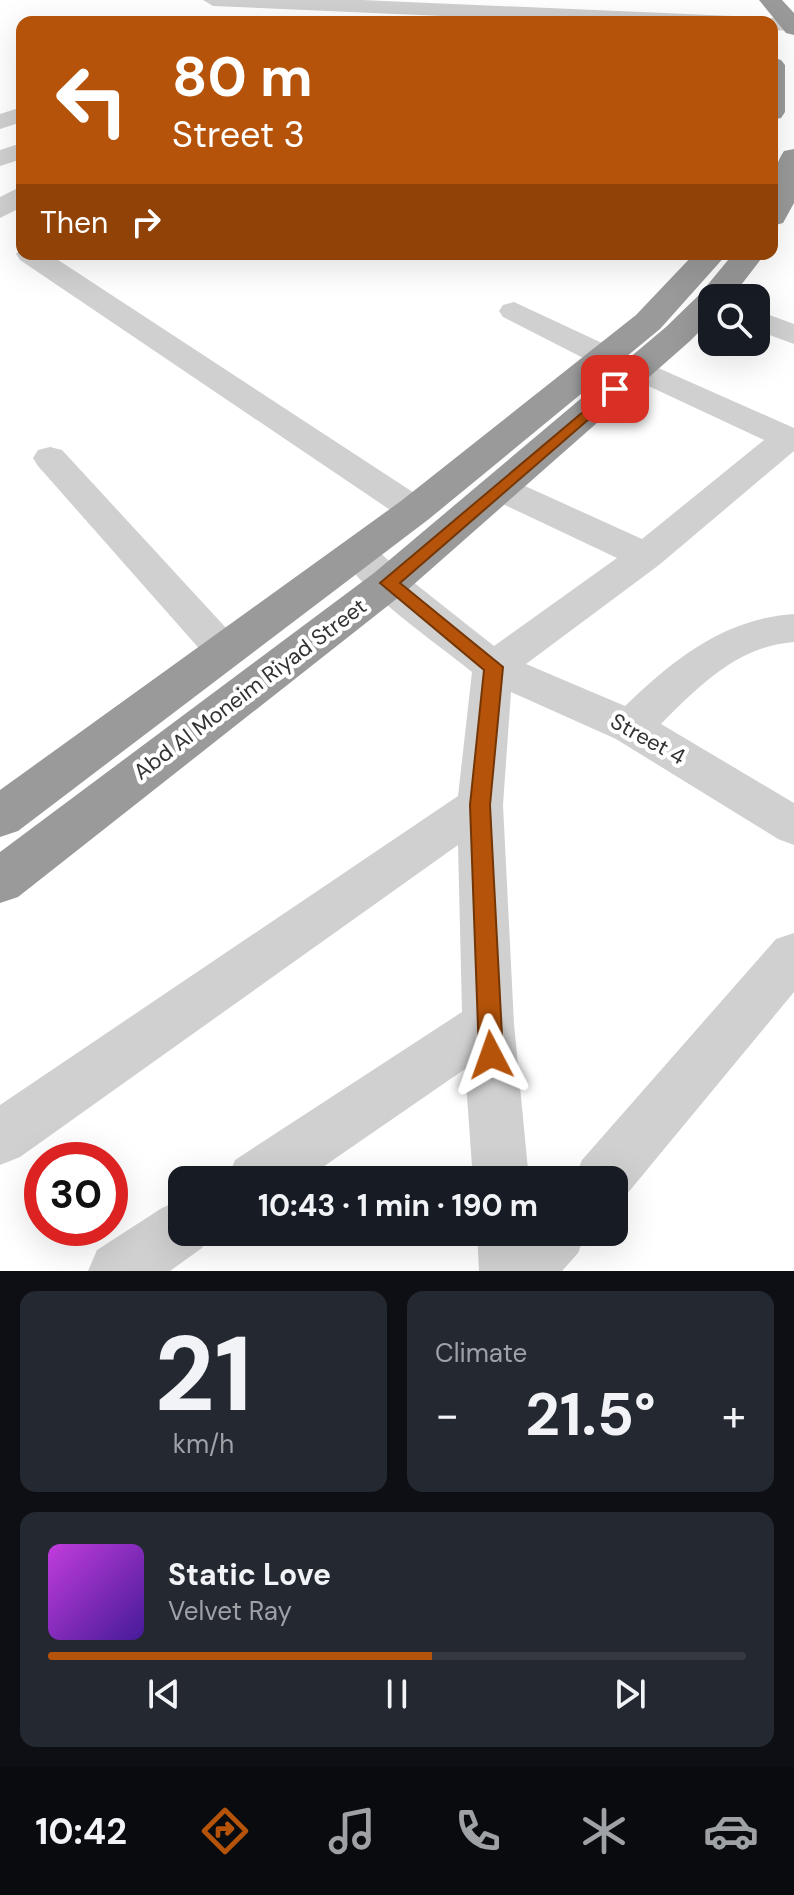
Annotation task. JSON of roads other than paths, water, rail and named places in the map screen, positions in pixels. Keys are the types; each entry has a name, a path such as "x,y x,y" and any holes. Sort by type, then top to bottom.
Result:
{"highway":[{"path":"782,207 794,157"},
{"name":"Abd Al Moneim Riyad Street","path":"0,817 225,652 374,569 501,489 622,363 657,313 706,260"},
{"name":"Abd Al Moneim Riyad Street","path":"725,284 744,260"},
{"name":"Abd Al Moneim Riyad Street","path":"0,881 374,569 415,510 698,310"}],"street":[{"path":"213,0 766,16"},
{"path":"536,0 766,16"},
{"path":"0,176 16,188"},
{"path":"0,210 16,198"},
{"path":"38,260 415,510"},
{"path":"500,1166 488,1024 480,805 493,667 646,556 790,440 514,311"},
{"path":"770,325 794,335"},
{"path":"50,458 225,652"},
{"path":"501,489 646,556"},
{"name":"Street 4","path":"374,569 493,667 631,727 792,821"},
{"path":"631,727 670,689 737,641 749,634 794,628"},
{"path":"0,1138 480,805"},
{"path":"614,1166 794,955"},
{"path":"276,1166 488,1024"},
{"path":"118,1271 168,1237"},
{"path":"507,1246 509,1271"},
{"path":"524,1271 545,1246"}]}
